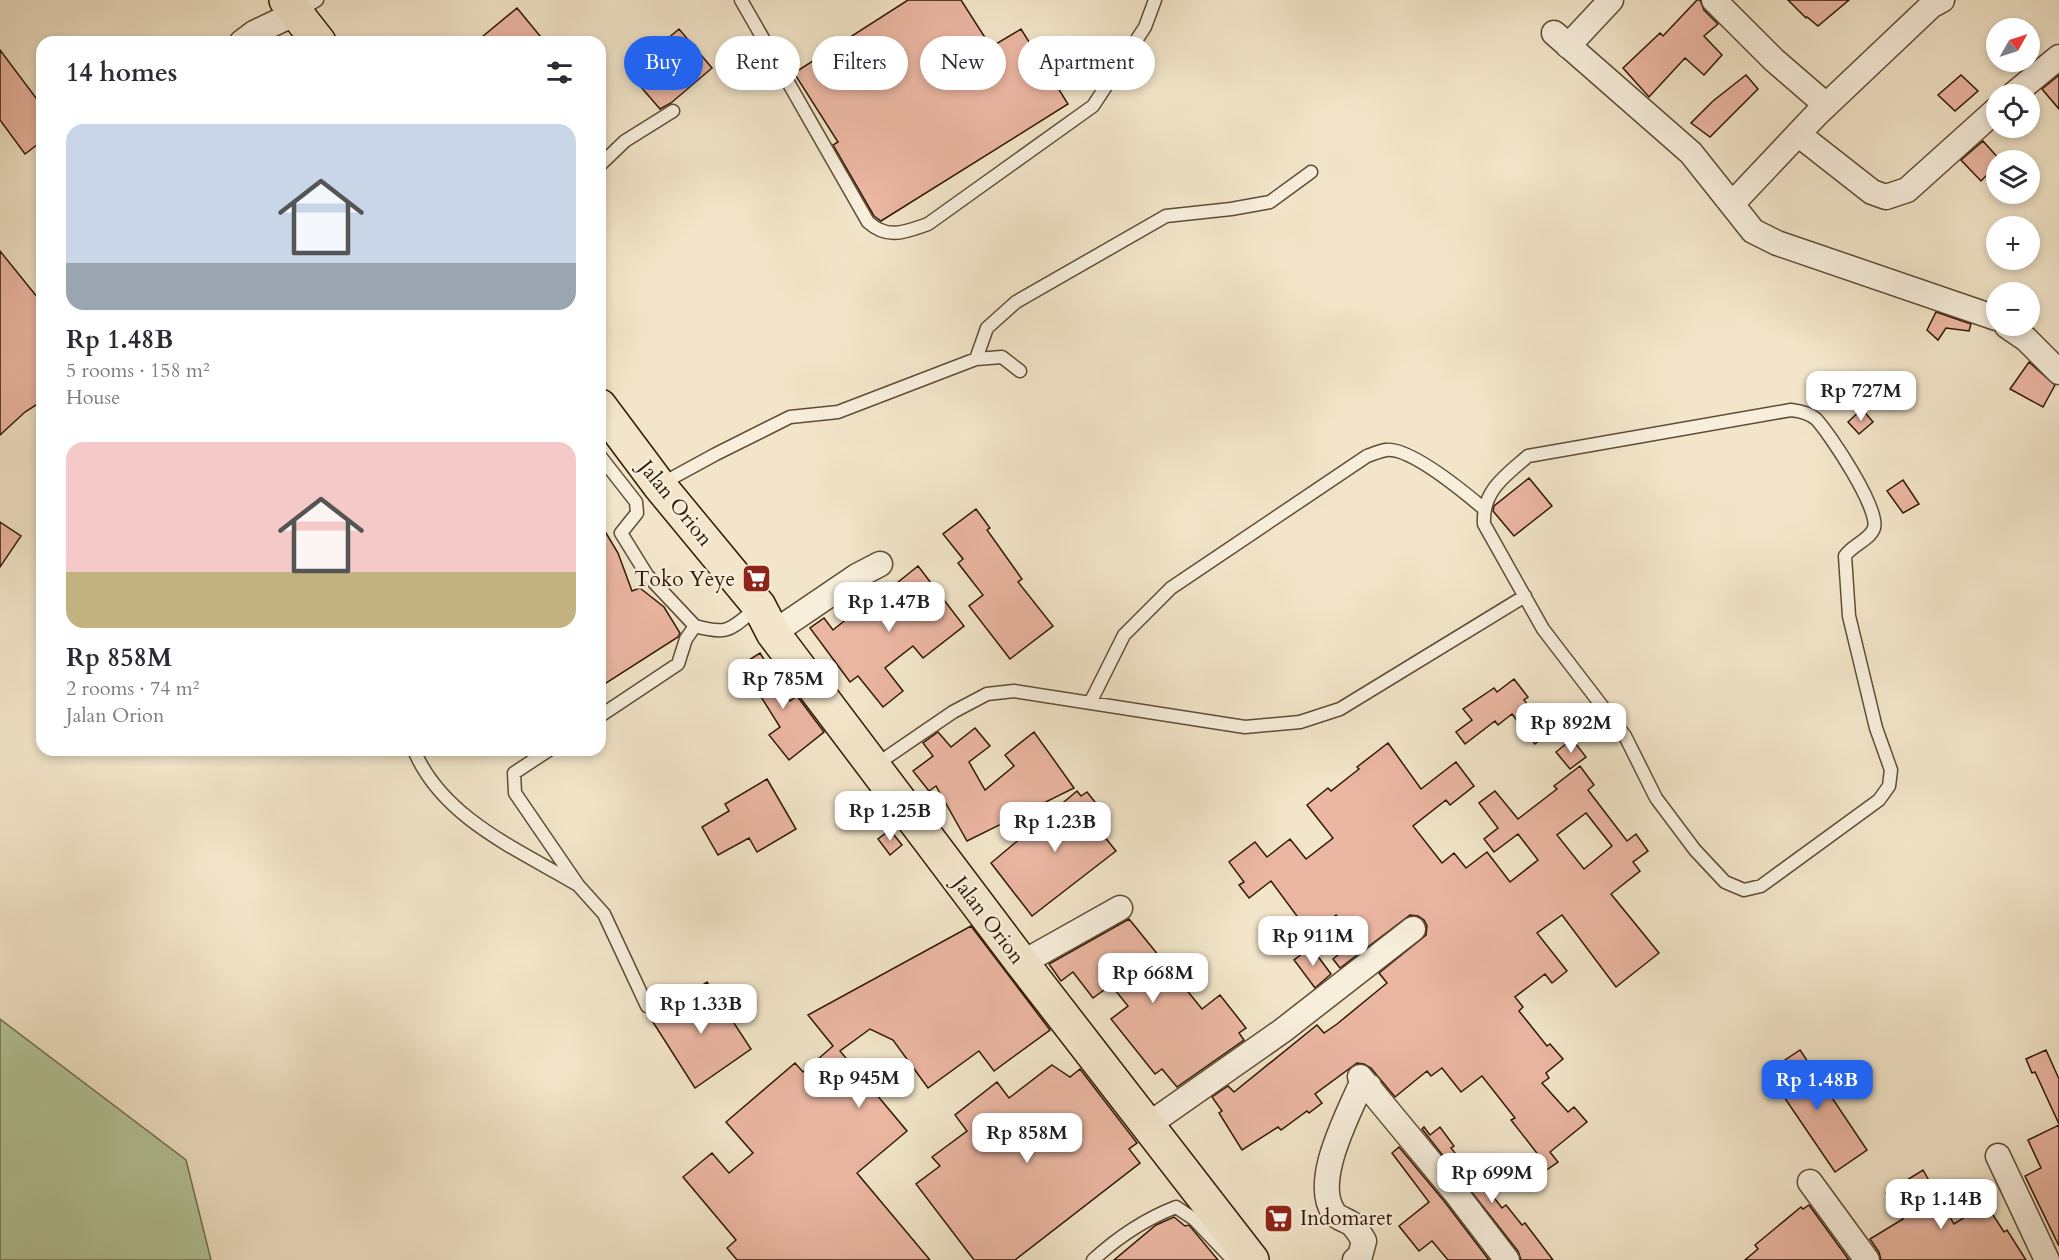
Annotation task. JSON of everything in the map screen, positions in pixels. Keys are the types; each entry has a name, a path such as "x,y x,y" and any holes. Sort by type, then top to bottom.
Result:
{"highway":[{"path":"300,4 316,36"},
{"name":"Jalan Orion","path":"606,414 766,620 1022,963 1148,1125 1246,1260"}],"street":[{"path":"1611,0 1561,40 1691,153 1753,231 1765,238 1986,315"},
{"path":"1714,0 1774,60 1826,105"},
{"path":"1732,204 1826,105 1931,6 1942,0"},
{"path":"250,36 300,4"},
{"path":"2026,84 2059,57"},
{"path":"1798,134 1872,192 1886,197 1906,190 1986,119"},
{"path":"2022,336 2059,372"},
{"path":"766,620 880,564"},
{"path":"1022,963 1120,908"},
{"path":"1148,1125 1282,1030 1413,929"},
{"path":"1355,1260 1360,1256 1364,1240 1354,1225 1335,1215 1327,1198 1326,1184 1336,1144 1359,1089 1365,1082 1507,1260"},
{"path":"1998,1156 2046,1260"},
{"path":"1810,1182 1867,1260"}],"lane":[{"path":"741,0 868,222 876,230 888,234 906,232 928,224 1093,106 1145,27 1155,0"},
{"path":"606,159 625,141 673,111"},
{"path":"976,359 987,328 1016,302 1166,216 1231,209 1269,202 1311,172"},
{"path":"660,485 790,417 838,412 976,359 1002,357 1020,371"},
{"path":"1791,410 1804,412 1815,418 1859,480 1874,519 1874,528 1869,536 1853,546 1845,556 1849,616 1876,728 1891,770 1889,786 1879,800 1761,886 1744,890 1725,882 1695,850 1656,798 1625,736 1543,629 1525,596 1484,524 1483,508 1499,481 1528,456 1791,410"},
{"path":"1090,703 1124,635 1171,588 1367,456 1388,450 1410,456 1457,487 1483,508"},
{"path":"606,464 636,502 637,513 621,533 647,574 695,626 716,632 766,620"},
{"path":"874,766 953,712 987,694 1014,691 1245,727 1300,722 1340,710 1525,596"},
{"path":"606,712 678,664 686,639 695,626"},
{"path":"417,756 454,806 485,830 578,885"},
{"path":"540,756 514,773 514,793 578,885 604,914 647,1006"},
{"path":"1093,1260 1109,1245 1157,1214 1176,1207 1246,1260"}],"green space":[{"path":"0,1019 186,1160 211,1260 0,1260"}],"building":[{"path":"908,0 961,0 984,36 920,36 920,90 1006,90 1006,38 1021,29 1025,36 1018,36 1018,90 1059,90 1068,104 881,221 874,216 833,145 838,142 800,82 800,69 812,61 812,90 908,90 908,36 852,36"},
{"path":"1697,0 1700,0 1704,10 1718,24 1704,36 1722,55 1704,75 1685,58 1649,97 1623,68 1660,33 1663,36"},
{"path":"1788,0 1849,0 1818,26 1806,18"},
{"path":"517,8 540,36 483,36"},
{"path":"679,29 685,36 671,36"},
{"path":"0,50 36,98 36,146 25,154 0,120"},
{"path":"703,57 712,68 703,76"},
{"path":"1746,75 1758,89 1710,137 1691,123 1713,101"},
{"path":"1961,75 1978,91 1955,111 1938,95"},
{"path":"2059,75 2059,109 2042,89"},
{"path":"644,90 686,90 671,103 660,109"},
{"path":"1983,141 1991,150 1986,150 1986,176 1981,181 1961,160"},
{"path":"0,251 36,296 36,405 0,435"},
{"path":"1936,312 1971,324 1969,331 1946,328 1938,340 1927,330"},
{"path":"2029,362 2055,385 2043,407 2010,389"},
{"path":"1862,409 1873,422 1859,434 1848,422"},
{"path":"1529,478 1552,506 1514,536 1493,511 1494,506"},
{"path":"1903,480 1919,504 1903,513 1887,491"},
{"path":"976,509 990,528 987,530 1022,579 1018,582 1053,626 1010,659 969,606 983,595 958,563 963,559 943,534"},
{"path":"0,522 21,536 0,567"},
{"path":"606,533 618,553 632,591 640,588 664,607 680,633 678,637 606,683"},
{"path":"918,566 964,626 923,658 913,646 885,668 903,691 883,707 858,676 850,682 810,628 824,618 833,630 880,592 882,595"},
{"path":"760,653 790,701 797,696 824,732 789,760 769,735 780,727 741,665"},
{"path":"1514,679 1528,697 1524,700 1549,732 1535,744 1512,714 1498,725 1495,721 1465,744 1456,732 1472,720 1463,709 1494,688 1497,692"},
{"path":"975,728 990,746 969,762 985,790 1014,766 1005,755 1034,732 1074,788 967,841 936,786 929,791 913,771 933,756 923,743 938,732 951,747"},
{"path":"1572,739 1586,757 1570,769 1556,752"},
{"path":"1388,743 1421,789 1456,762 1474,786 1450,805 1446,800 1413,826 1442,863 1454,853 1466,868 1487,852 1510,882 1538,860 1518,834 1494,852 1484,839 1498,828 1479,803 1495,791 1518,819 1557,789 1554,786 1580,766 1594,785 1588,790 1627,841 1636,834 1648,851 1633,862 1640,871 1611,894 1659,953 1616,987 1562,915 1537,933 1567,971 1552,983 1545,974 1515,997 1523,1007 1519,1011 1547,1046 1550,1044 1563,1059 1546,1073 1549,1078 1542,1083 1568,1112 1574,1107 1587,1122 1550,1152 1558,1162 1545,1171 1536,1160 1540,1157 1511,1120 1515,1118 1482,1076 1461,1092 1442,1068 1431,1076 1427,1071 1395,1097 1371,1068 1357,1063 1315,1094 1322,1103 1309,1113 1307,1111 1281,1130 1278,1127 1242,1150 1219,1113 1222,1111 1212,1097 1228,1086 1234,1092 1317,1025 1324,1033 1337,1024 1387,983 1379,973 1426,935 1427,926 1424,920 1410,915 1340,968 1333,959 1356,940 1336,915 1311,935 1271,881 1249,898 1239,885 1244,882 1229,862 1255,842 1267,857 1290,839 1306,859 1333,838 1307,805 1328,788 1331,791 1359,769 1357,767","holes":["1586,813 1612,846 1584,869 1557,835"]},
{"path":"767,779 796,829 757,852 749,838 718,855 702,827 729,811 725,804"},
{"path":"1077,791 1081,796 1087,792 1106,816 1095,825 1116,851 1032,916 991,863"},
{"path":"890,830 902,845 890,855 878,839"},
{"path":"1129,919 1202,1009 1220,995 1246,1028 1239,1033 1244,1040 1177,1087 1162,1069 1155,1074 1111,1019 1128,1006 1111,985 1093,998 1073,972 1061,981 1049,964"},
{"path":"971,926 1050,1030 994,1071 979,1051 928,1088 893,1040 870,1029 840,1051 907,1131 857,1173 930,1260 737,1260 727,1248 736,1240 683,1177 712,1153 729,1173 753,1153 726,1122 795,1063 803,1072 833,1046 808,1015"},
{"path":"1311,947 1331,974 1315,988 1294,960"},
{"path":"707,982 751,1049 695,1088 651,1019"},
{"path":"1800,1050 1867,1150 1835,1172 1767,1072"},
{"path":"2046,1050 2059,1079 2059,1124 2035,1072 2032,1073 2026,1059"},
{"path":"1052,1065 1070,1077 1080,1069 1137,1143 1129,1149 1140,1163 1015,1260 974,1260 916,1184 940,1166 932,1157 967,1131 955,1115 997,1082 1009,1098"},
{"path":"2059,1125 2059,1246 2025,1176 2041,1168 2028,1140"},
{"path":"1424,1127 1430,1135 1440,1127 1454,1146 1451,1148 1479,1183 1481,1181 1502,1208 1506,1205 1522,1225 1525,1223 1553,1260 1521,1260 1518,1251 1422,1129"},
{"path":"1399,1147 1489,1260 1448,1260 1432,1241 1419,1251 1399,1226 1429,1202 1392,1153"},
{"path":"1923,1170 1954,1224 1986,1204 2004,1232 2007,1230 2026,1260 1881,1260 1879,1252 1870,1239 1903,1219 1886,1193"},
{"path":"1809,1205 1849,1260 1745,1260 1758,1249 1755,1245 1801,1207 1803,1209"},
{"path":"1174,1217 1185,1226 1189,1225 1218,1260 1114,1260 1156,1225"}],"place":[{"name":"Toko Yeye","path":"756,579"},
{"name":"Indomaret","path":"1279,1218"}]}
